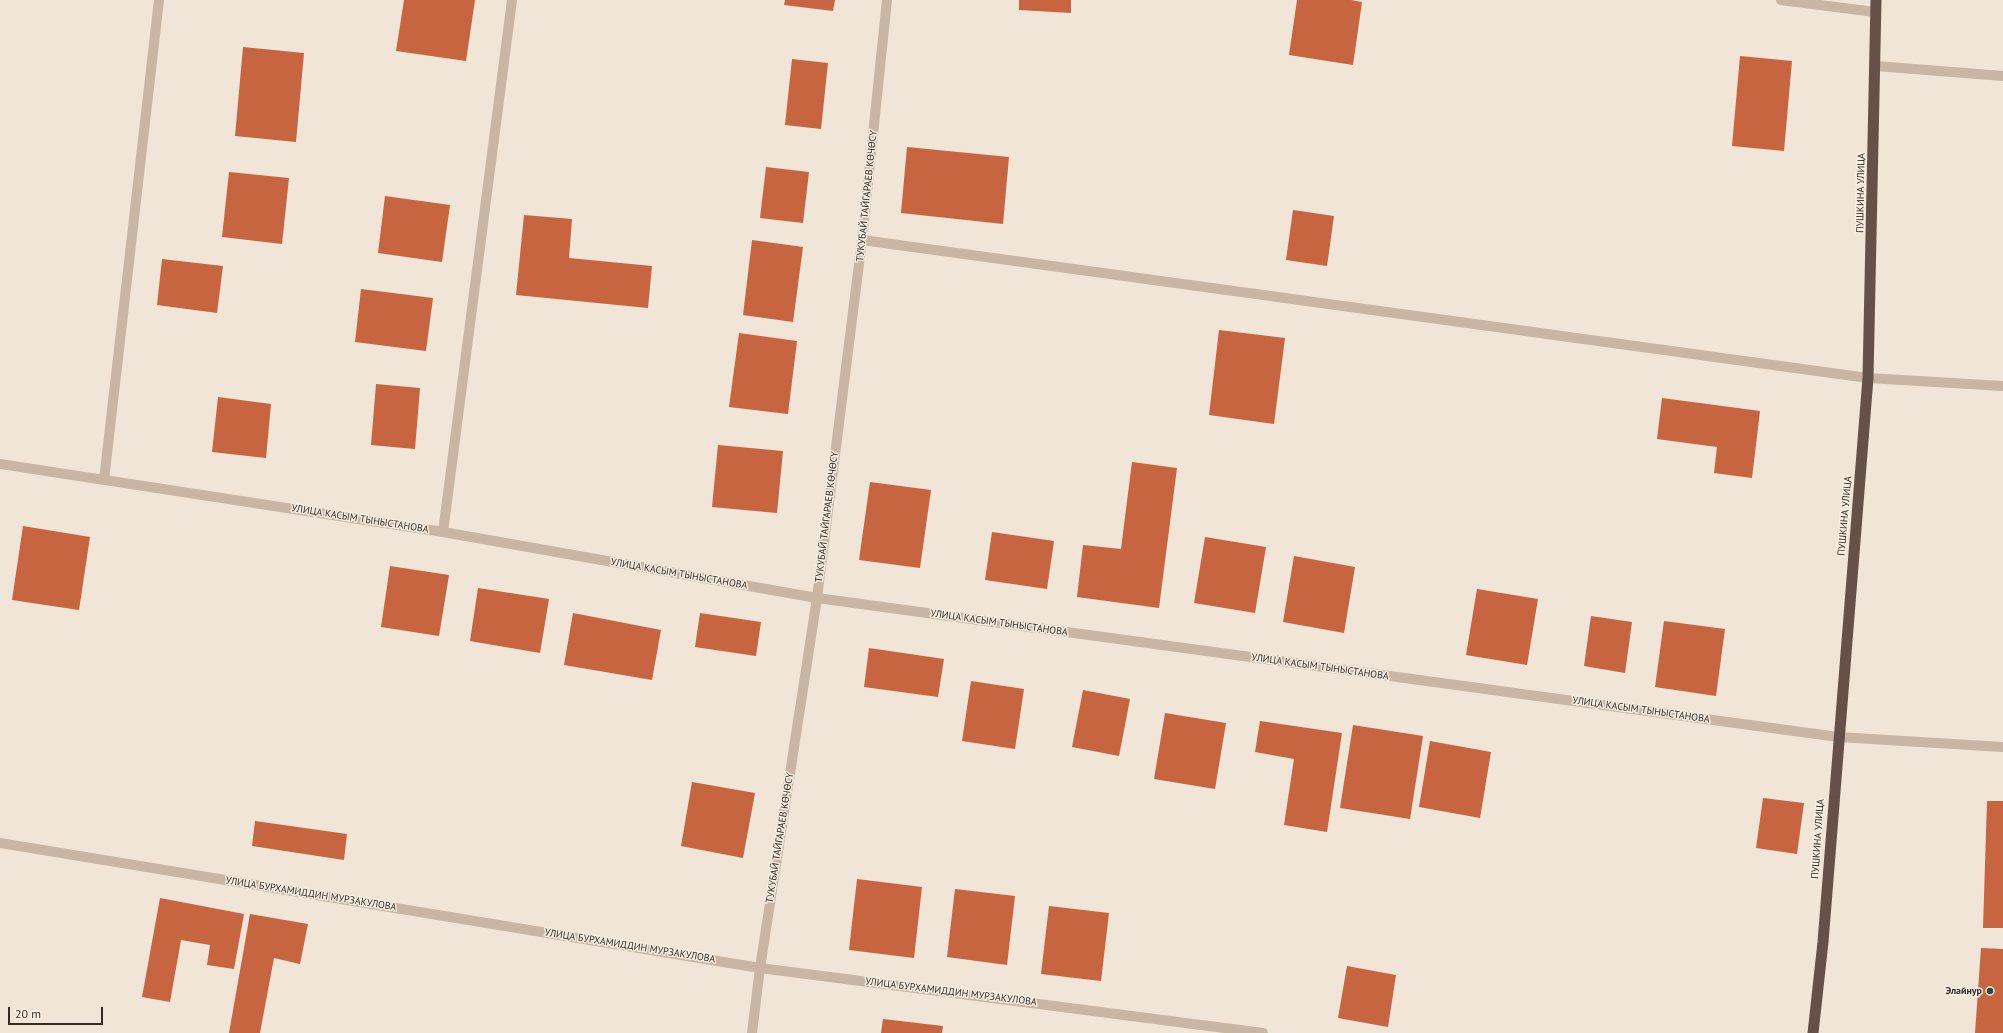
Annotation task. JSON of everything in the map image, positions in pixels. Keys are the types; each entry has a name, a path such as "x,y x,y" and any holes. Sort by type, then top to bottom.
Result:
{"highway":[{"name":"ПУШКИНА УЛИЦА","path":"1813,1033 1822,942 1868,378 1876,66 1876,0"}],"street":[{"path":"104,480 159,0"},
{"path":"443,532 512,0"},
{"name":"ТУКУБАЙ ТАЙГАРАЕВ КӨЧӨСҮ","path":"752,1033 760,968 816,598 862,240 887,0"},
{"path":"1781,0 1875,12"},
{"path":"1876,66 2003,76"},
{"path":"862,240 1868,378 2003,386"},
{"name":"УЛИЦА КАСЫМ ТЫНЫСТАНОВА","path":"0,464 443,532 816,598 1838,737 2003,747"},
{"name":"УЛИЦА БУРХАМИДДИН МУРЗАКУЛОВА","path":"0,843 760,968 1264,1033"}],"building":[{"path":"404,0 475,0 466,61 396,51"},
{"path":"785,0 835,0 833,11 784,5"},
{"path":"1019,0 1071,0 1071,13 1019,10"},
{"path":"1297,0 1351,0 1362,2 1353,65 1289,55"},
{"path":"243,47 304,53 296,142 235,136"},
{"path":"1740,56 1792,61 1784,151 1732,146"},
{"path":"792,59 828,63 821,129 785,125"},
{"path":"907,147 1009,157 1003,224 901,213"},
{"path":"766,167 809,172 803,223 760,218"},
{"path":"229,172 289,178 282,244 222,237"},
{"path":"385,196 450,205 442,262 378,253"},
{"path":"1293,210 1334,216 1327,266 1286,260"},
{"path":"524,215 572,219 569,258 652,266 648,308 516,295"},
{"path":"752,240 803,247 793,322 743,315"},
{"path":"162,259 223,266 217,313 157,305"},
{"path":"361,289 433,298 426,351 355,342"},
{"path":"1219,330 1285,338 1274,424 1209,415"},
{"path":"739,333 797,341 788,414 729,407"},
{"path":"376,384 420,388 415,449 371,445"},
{"path":"218,397 271,404 266,458 212,452"},
{"path":"1662,398 1760,411 1752,478 1714,473 1717,447 1657,439"},
{"path":"718,445 783,451 777,513 712,507"},
{"path":"1132,462 1177,468 1159,608 1077,597 1083,545 1121,549"},
{"path":"870,482 931,490 920,568 859,560"},
{"path":"23,526 90,537 79,610 12,600"},
{"path":"992,532 1054,541 1047,589 985,580"},
{"path":"1205,537 1266,547 1255,613 1194,603"},
{"path":"1294,556 1355,567 1344,633 1283,622"},
{"path":"390,566 449,575 439,636 381,627"},
{"path":"478,588 549,599 540,653 470,641"},
{"path":"1477,589 1538,599 1527,665 1466,655"},
{"path":"573,613 661,630 652,680 564,665"},
{"path":"700,613 761,622 756,656 695,647"},
{"path":"1591,616 1632,622 1625,673 1584,666"},
{"path":"1664,621 1725,629 1716,696 1655,687"},
{"path":"869,648 944,659 938,697 864,687"},
{"path":"971,681 1024,689 1015,749 962,741"},
{"path":"1083,690 1130,699 1119,756 1072,747"},
{"path":"1165,713 1226,723 1215,789 1154,779"},
{"path":"1260,721 1342,733 1327,832 1284,825 1294,759 1255,752"},
{"path":"1353,725 1423,736 1410,819 1340,808"},
{"path":"1430,741 1491,752 1480,818 1419,807"},
{"path":"692,782 755,793 743,858 681,846"},
{"path":"1763,798 1804,803 1797,854 1756,848"},
{"path":"1987,801 2003,801 2003,928 1983,928"},
{"path":"255,821 347,834 344,860 252,846"},
{"path":"857,879 922,887 914,958 849,950"},
{"path":"955,889 1015,896 1007,965 947,957"},
{"path":"160,898 244,914 234,969 207,965 210,945 181,940 170,1002 142,997"},
{"path":"1049,906 1109,913 1101,981 1041,974"},
{"path":"250,914 308,924 300,964 274,958 260,1033 229,1033"},
{"name":"Элайнур","path":"1981,948 2003,949 2003,1033 1975,1033"},
{"path":"1347,966 1396,975 1388,1027 1338,1018"},
{"path":"883,1019 943,1026 942,1033 881,1033"}],"place":[{"name":"Элайнур","path":"1990,991"}]}
